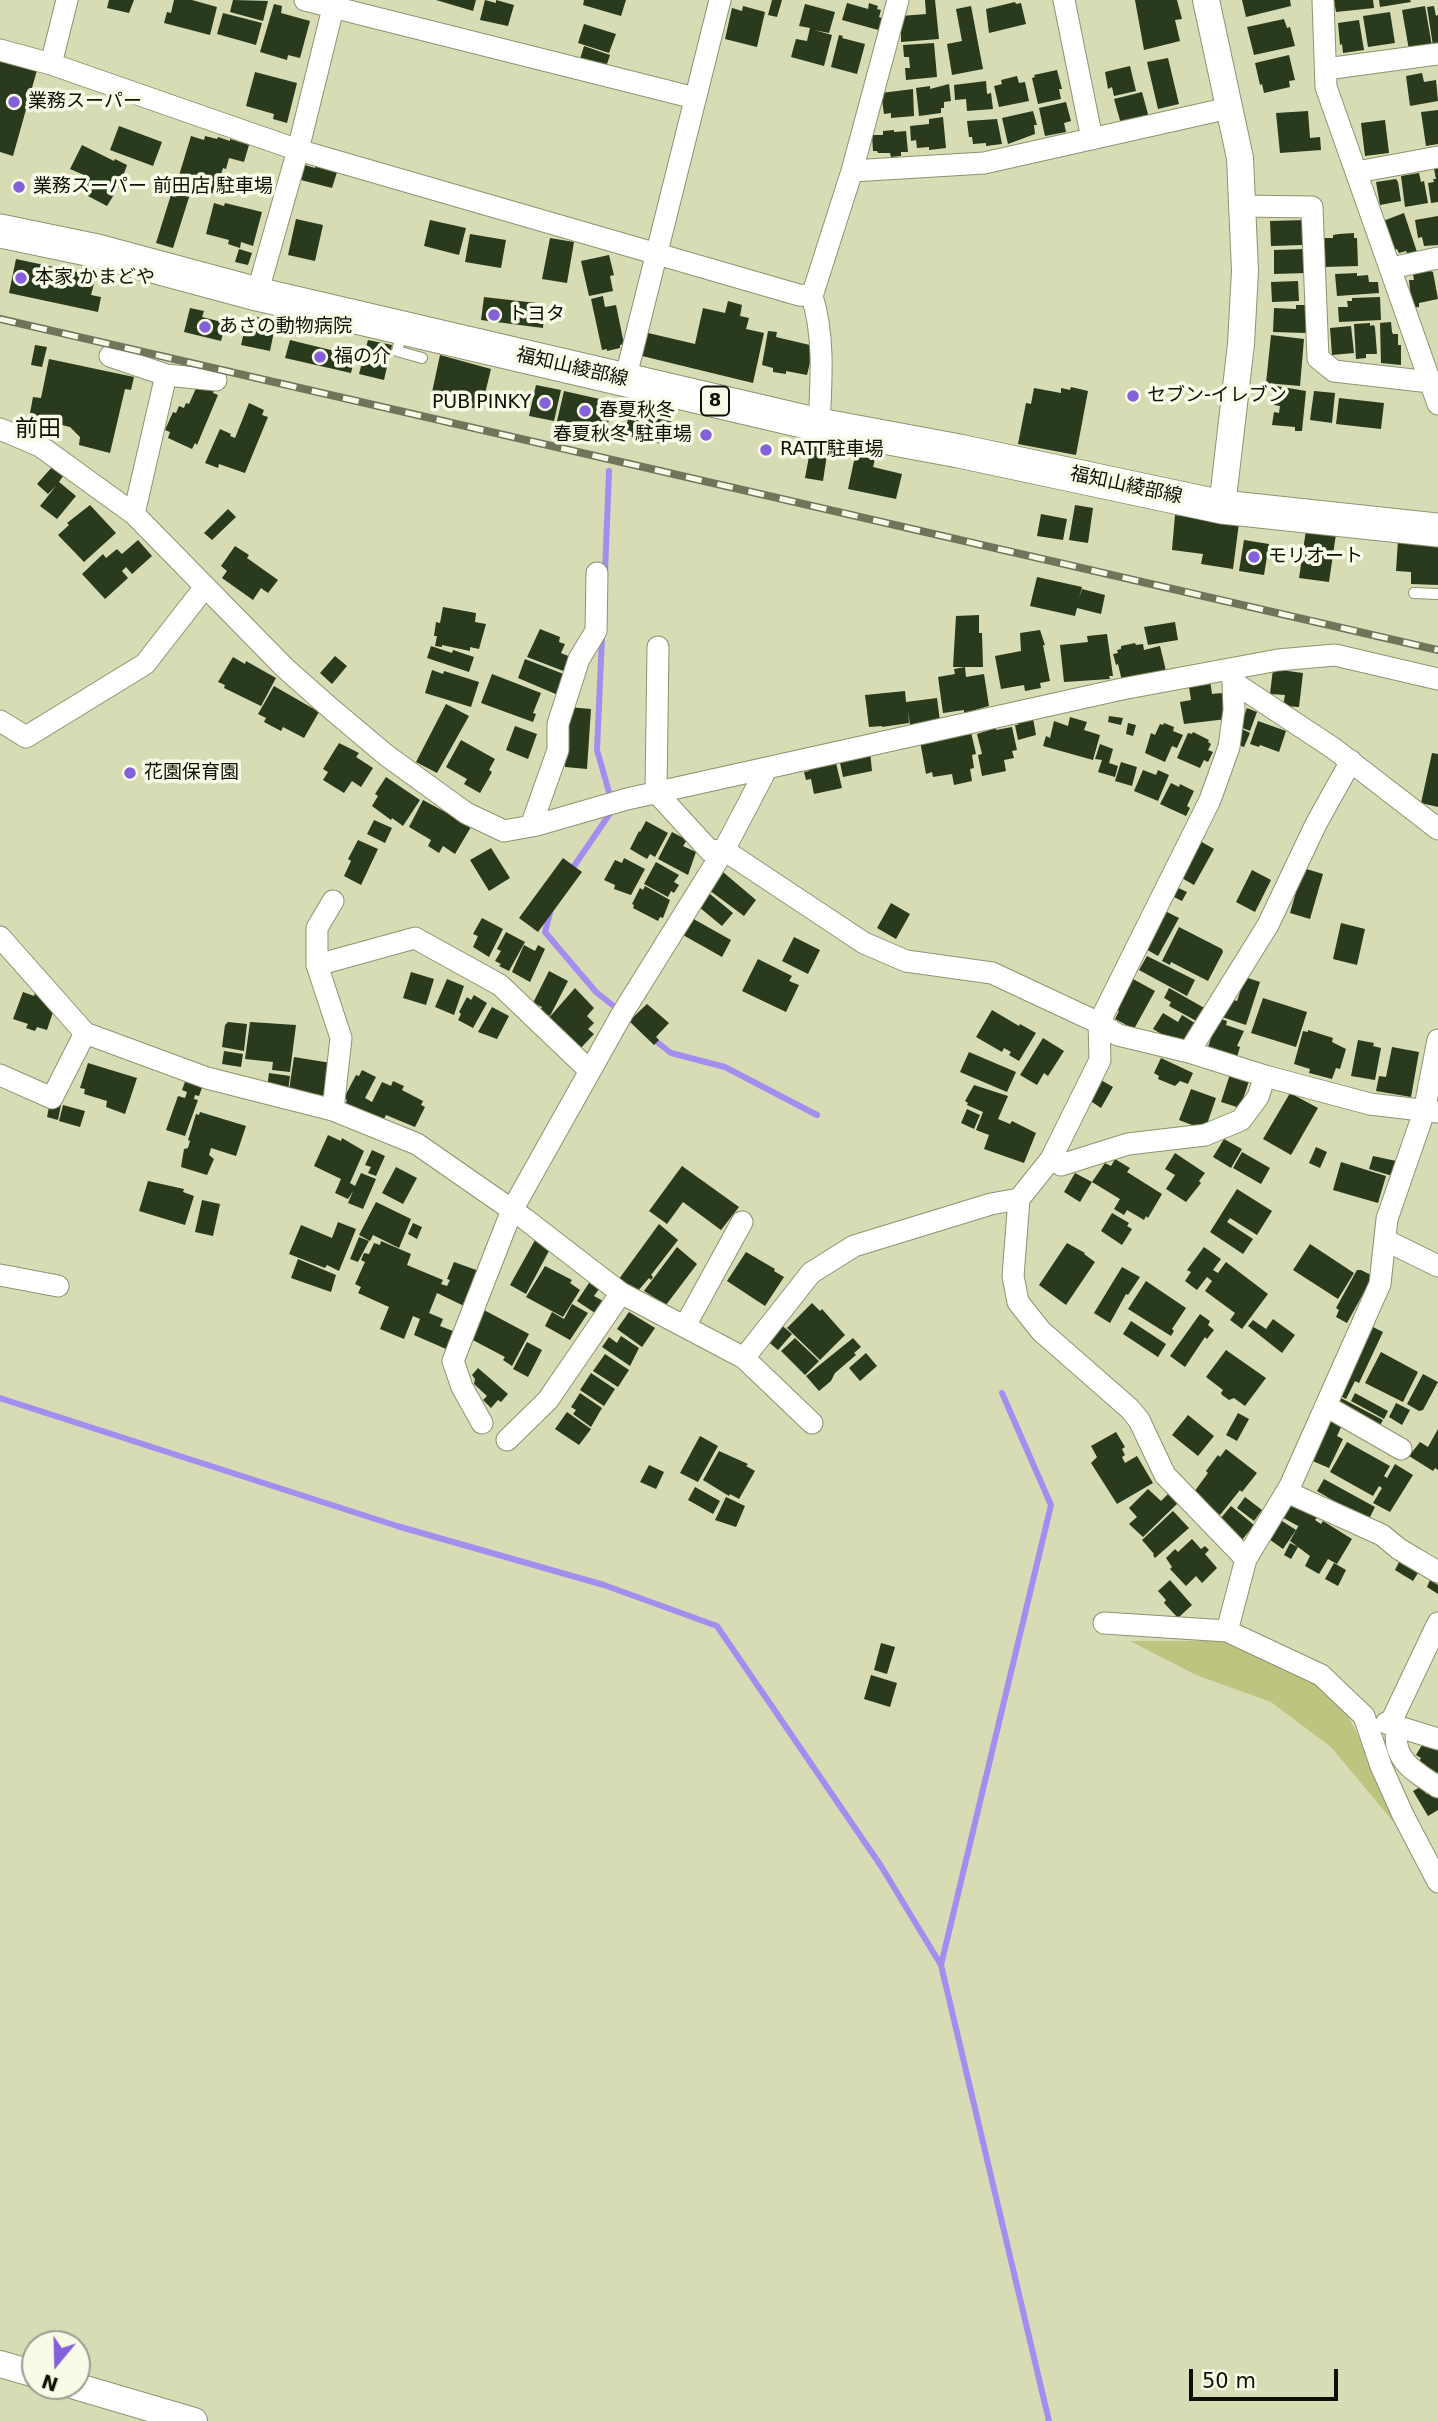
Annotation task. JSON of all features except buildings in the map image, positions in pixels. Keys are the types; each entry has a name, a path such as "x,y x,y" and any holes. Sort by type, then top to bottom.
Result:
{"main road":[{"name":"福知山綾部線","path":"0,231 97,251 257,294 819,425 959,451 1222,507 1438,530"}],"street":[{"path":"51,64 67,0"},
{"path":"306,0 334,4 695,98"},
{"path":"625,380 720,0"},
{"path":"819,425 821,385 818,314 812,296 852,171 898,0"},
{"path":"1064,0 1092,139"},
{"path":"1206,0 1240,158 1245,271 1241,344 1222,507"},
{"path":"1323,0 1326,87 1438,404"},
{"path":"257,294 298,150 334,4"},
{"path":"0,50 51,64 298,150 799,295 812,296"},
{"path":"1326,69 1438,54"},
{"path":"852,171 984,163 1229,108"},
{"path":"1357,172 1438,157"},
{"path":"1242,206 1312,207 1318,358 1334,371 1430,382"},
{"path":"1391,268 1438,258"},
{"path":"110,356 166,375 216,380"},
{"path":"134,514 166,375"},
{"path":"0,429 40,446 134,514 285,668 386,755 466,813 503,831 656,792 1122,689 1232,675 1335,655 1438,679"},
{"path":"531,826 558,750 558,724 579,659 596,631 597,573"},
{"path":"0,721 26,737 145,664 205,587"},
{"path":"658,647 656,792 710,851 724,849 864,943 906,961 992,973 1099,1023 1118,1035 1189,1052 1370,1104 1431,1112"},
{"path":"1232,675 1256,695 1351,761 1438,829"},
{"path":"1232,675 1234,710 1229,747 1210,800 1099,1023 1100,1060 1051,1159 1019,1199 1013,1276 1018,1302 1041,1331 1130,1409 1139,1420 1165,1475 1246,1559"},
{"path":"1189,1052 1268,925 1316,824 1351,761"},
{"path":"482,1423 462,1387 453,1362 512,1210 622,1014 724,849 767,768"},
{"path":"333,901 317,928 317,965 341,1038 333,1110"},
{"path":"0,937 85,1033 207,1078 333,1110 417,1144 512,1210 621,1293 744,1359 812,1423"},
{"path":"317,965 415,938 500,985 590,1071"},
{"path":"0,1075 52,1098 85,1033"},
{"path":"1227,1631 1246,1559 1287,1492 1380,1284 1387,1219 1431,1112 1438,1040"},
{"path":"1051,1159 1061,1165 1128,1144 1205,1135 1241,1120 1258,1097 1265,1076"},
{"path":"744,1359 811,1273 854,1246 991,1204 1019,1199"},
{"path":"685,1326 742,1222"},
{"path":"1385,1240 1438,1266"},
{"path":"0,1275 58,1286"},
{"path":"507,1440 548,1400 621,1293"},
{"path":"1326,1406 1401,1449"},
{"path":"1287,1492 1382,1535 1399,1549 1438,1572"},
{"path":"1104,1623 1227,1631 1321,1675 1364,1716 1386,1778 1438,1882"},
{"path":"1438,1623 1394,1725 1395,1738 1406,1766 1438,1787"},
{"path":"1364,1716 1394,1725 1435,1732"},
{"path":"0,2364 21,2370"},
{"path":"91,2391 194,2421"}],"lane":[{"path":"404,327 397,351 422,358"},
{"path":"1414,593 1438,594"}],"green space":[{"path":"1130,1641 1235,1641 1296,1668 1343,1706 1416,1849 1331,1747 1271,1702 1196,1675"}],"waterway":[{"path":"605,573 609,471"},
{"path":"602,637 597,750 611,799"},
{"path":"570,872 613,809"},
{"path":"551,909 545,932 596,992 620,1011"},
{"path":"652,1038 671,1053 725,1067 817,1115"},
{"path":"941,1965 1051,1505 1002,1393"},
{"path":"0,1398 397,1526 604,1585 717,1626 881,1866 941,1965 1049,2421"}],"railway":[{"path":"0,319 1438,650"}],"place":[{"name":"業務スーパー","path":"14,102"},
{"name":"業務スーパー 前田店 駐車場","path":"19,187"},
{"name":"本家 かまどや","path":"21,278"},
{"name":"トヨタ","path":"494,315"},
{"name":"あさの動物病院","path":"205,327"},
{"name":"福の介","path":"320,357"},
{"name":"セブン-イレブン","path":"1133,396"},
{"name":"PUB PINKY","path":"545,403"},
{"name":"春夏秋冬","path":"585,411"},
{"name":"春夏秋冬 駐車場","path":"706,435"},
{"name":"RATT駐車場","path":"766,450"},
{"name":"モリオート","path":"1254,557"},
{"name":"花園保育園","path":"130,773"}],"district":[{"name":"前田","path":"38,430"}]}
